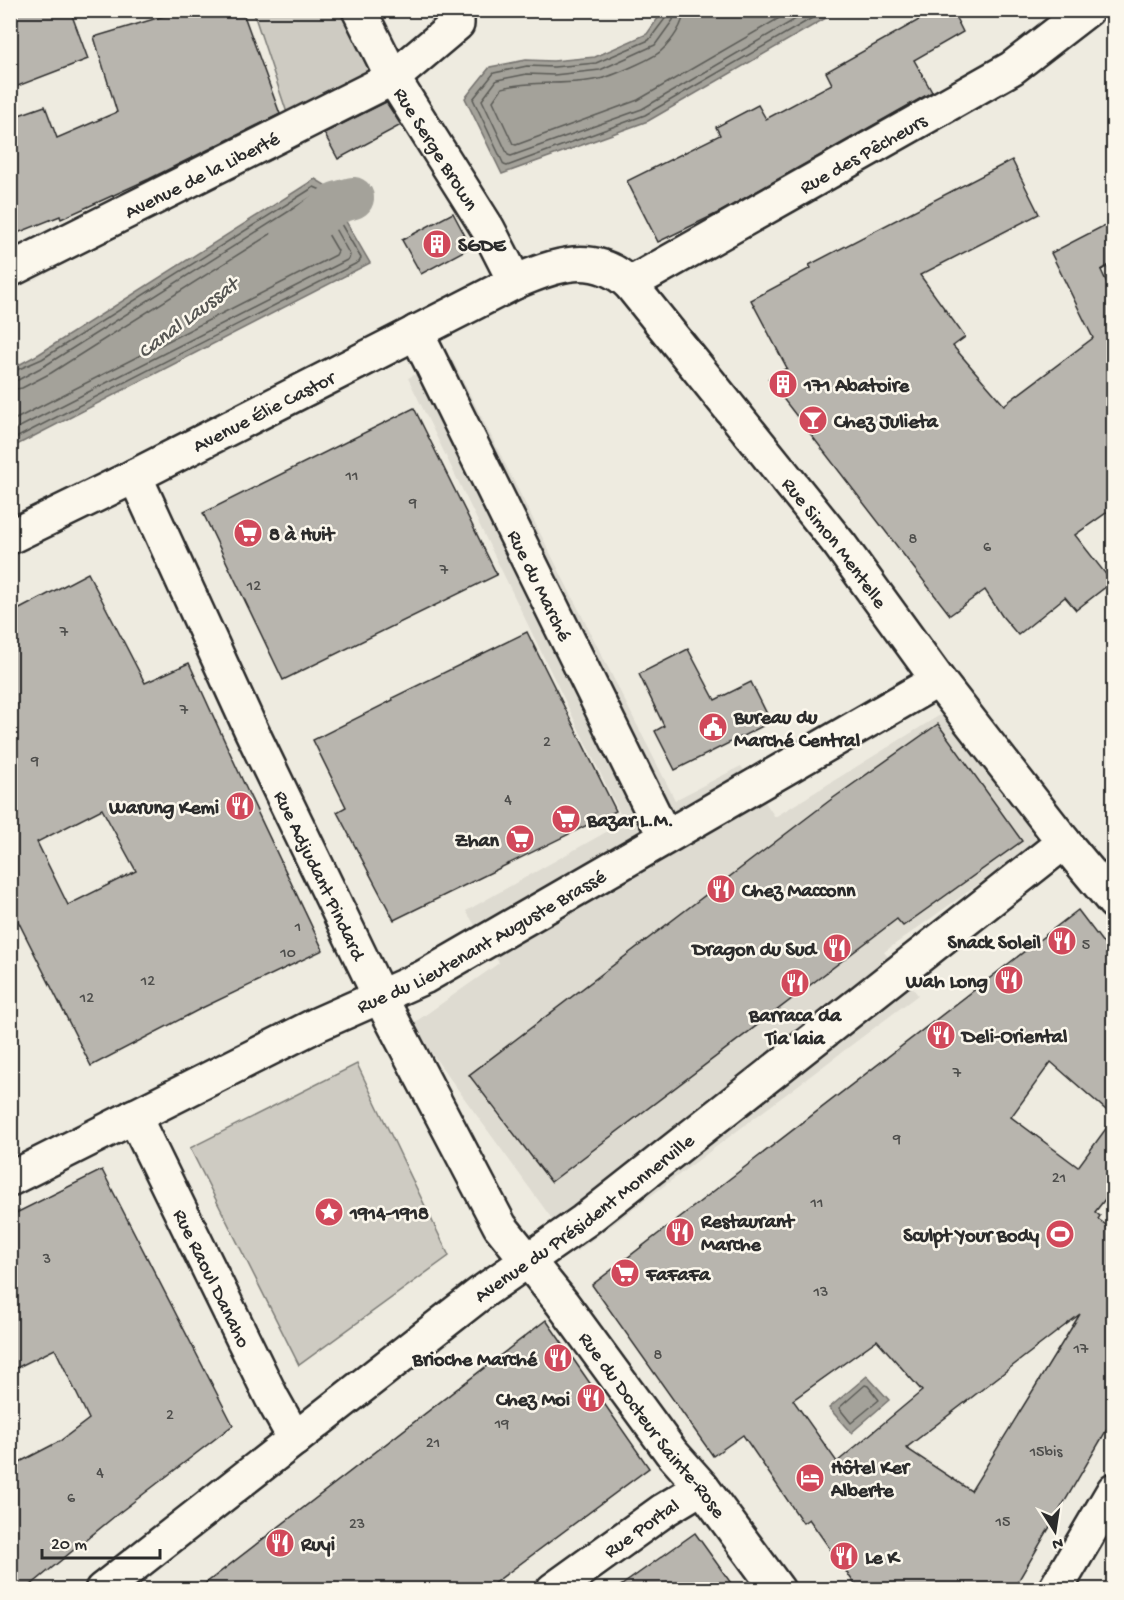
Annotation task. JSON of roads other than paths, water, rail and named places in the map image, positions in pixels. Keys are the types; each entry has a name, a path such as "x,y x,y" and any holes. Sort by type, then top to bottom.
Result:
{"street":[{"name":"Rue Serge Brown","path":"358,10 393,78 488,229 515,282"},
{"name":"Rue Serge Brown","path":"393,78 457,24 457,10"},
{"name":"Rue des Pêcheurs","path":"630,284 1012,68 1087,10"},
{"name":"Avenue de la Liberté","path":"10,270 393,78"},
{"name":"Rue Simon Mentelle","path":"515,282 548,268 587,263 616,272 630,284 840,544 938,680 1064,843 1113,902"},
{"name":"Avenue Élie Castor","path":"10,537 135,476 515,282"},
{"name":"Rue du Marché","path":"416,332 665,837"},
{"name":"Rue Adjudant Pindard","path":"135,476 252,732 380,997 500,1226 528,1261"},
{"name":"Rue du Lieutenant Auguste Brassé","path":"10,1179 318,1024 424,977 938,680"},
{"name":"Avenue du Président Monnerville","path":"102,1590 481,1293 584,1221 1064,843"},
{"name":"Rue Raoul Danaho","path":"134,1116 267,1388 295,1439"},
{"name":"Rue du Docteur Sainte-Rose","path":"528,1261 562,1303 671,1452 702,1487 778,1590"},
{"name":"Rue Portal","path":"553,1590 664,1510 702,1487"},
{"path":"1055,1590 1113,1490"}],"water":[{"path":"663,11 838,11 648,121 502,174 465,98 490,67 526,60 553,61 595,57 647,34"},
{"path":"315,179 325,185 370,263 11,448 11,369 39,354"},
{"path":"867,1376 889,1400 851,1433 829,1408"}],"waterway":[{"name":"Canal Laussat","path":"292,237 336,203 353,198"}],"place":[{"name":"SGDE","path":"437,244"},
{"name":"171 Abatoire","path":"783,384"},
{"name":"Chez Julieta","path":"813,420"},
{"name":"8 à Huit","path":"248,533"},
{"name":"Bureau du Marché Central","path":"713,727"},
{"name":"Warung Kemi","path":"240,806"},
{"name":"Bazar L.M.","path":"566,819"},
{"name":"Zhan","path":"520,839"},
{"name":"Chez Macconn","path":"721,889"},
{"name":"Snack Soleil","path":"1062,941"},
{"name":"Dragon du Sud","path":"837,948"},
{"name":"Wah Long","path":"1009,980"},
{"name":"Barraca da Tia Iaia","path":"795,983"},
{"name":"Deli-Oriental","path":"941,1035"},
{"name":"1914-1918","path":"329,1212"},
{"name":"Restaurant Marche","path":"680,1232"},
{"name":"Sculpt Your Body","path":"1060,1234"},
{"name":"FaFaFa","path":"625,1273"},
{"name":"Brioche Marché","path":"558,1358"},
{"name":"Chez Moi","path":"591,1398"},
{"name":"Hôtel Ker Alberte","path":"810,1478"},
{"name":"Ruyi","path":"280,1543"},
{"name":"Le K","path":"844,1556"}]}
